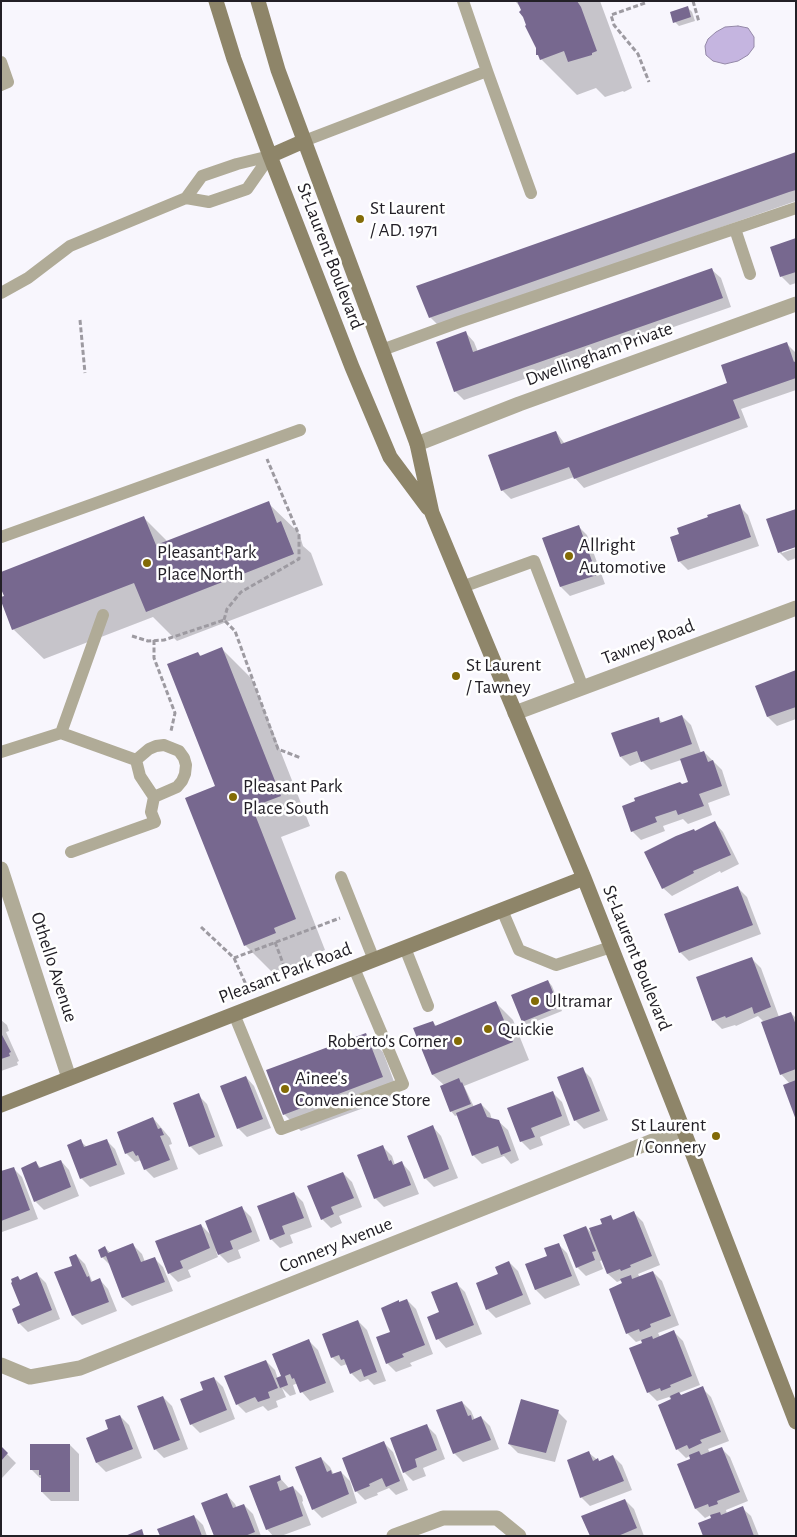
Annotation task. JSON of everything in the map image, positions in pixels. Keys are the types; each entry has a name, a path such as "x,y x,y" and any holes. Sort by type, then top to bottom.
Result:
{"street":[{"name":"St-Laurent Boulevard","path":"216,1 234,59 270,156 352,367 390,457 432,513"},
{"name":"St-Laurent Boulevard","path":"258,1 278,70 417,444 432,513 584,878 796,1422"},
{"path":"270,156 304,141"},
{"name":"Dwellingham Private","path":"417,444 529,400 796,304"},
{"name":"Tawney Road","path":"515,713 796,608"},
{"name":"Othello Avenue","path":"1,869 70,1078"},
{"name":"Pleasant Park Road","path":"1,1106 584,878"},
{"name":"Connery Avenue","path":"1,1365 30,1377 80,1368 683,1129"},
{"path":"394,1536 443,1518 497,1518 519,1536"}],"lane":[{"path":"463,1 531,193"},
{"path":"1,62 8,82 1,85"},
{"path":"304,141 488,71"},
{"path":"1,293 28,278 70,246 186,198 202,176 237,164 270,156"},
{"path":"186,198 209,202 247,190 270,156"},
{"path":"382,350 459,322 796,208"},
{"path":"735,229 750,274"},
{"path":"1,537 300,430"},
{"path":"462,588 534,560 583,688"},
{"path":"61,733 103,615"},
{"path":"1,752 61,733 136,760"},
{"path":"136,760 149,749 164,745 179,751 184,758 186,774 182,781 177,786 154,797"},
{"path":"71,852 155,822 151,812 154,797 140,776 136,760"},
{"path":"341,877 374,960"},
{"path":"502,910 520,950 556,965 611,947"},
{"path":"405,948 428,1006"},
{"path":"234,1014 281,1129 403,1084 354,968"}],"path":[{"path":"693,1 700,22"},
{"path":"646,2 610,15 614,25 638,54 649,82"},
{"path":"80,320 85,373"},
{"path":"224,620 227,608 241,592 299,559 299,535 261,444"},
{"path":"132,636 148,641 164,640 224,620"},
{"path":"224,620 235,631 278,749 301,758"},
{"path":"154,640 154,658 175,713 170,735 164,745"},
{"path":"234,958 355,912"},
{"path":"200,927 234,958 256,1006"},
{"path":"275,942 294,991"}],"shaded area":[{"path":"738,26 748,28 754,37 754,47 748,55 738,61 725,64 713,61 706,55 705,46 708,39 725,27"}],"building":[{"path":"517,1 577,1 597,51 592,53 592,55 568,62 564,51 540,60 538,55 536,55 536,48 525,26 523,17 519,12 521,10"},
{"path":"688,6 691,17 673,23 670,12"},
{"path":"796,152 796,190 429,318 416,286"},
{"path":"796,238 796,272 780,277 770,247"},
{"path":"712,268 723,298 454,392 436,342 466,331 473,352"},
{"path":"787,342 794,362 796,361 796,378 733,400 740,418 574,479 569,467 501,491 488,455 556,431 561,444 727,383 721,365"},
{"name":"Pleasant Park Place North","path":"269,501 277,523 281,521 294,554 146,612 134,583 12,630 1,601 1,597 4,596 1,589 1,572 144,516 156,545"},
{"path":"740,504 751,537 678,562 670,537 679,534 677,528"},
{"path":"796,509 796,547 778,553 766,519"},
{"name":"Allright Automotive","path":"579,525 597,575 560,587 542,538"},
{"name":"Pleasant Park Place South","path":"222,647 281,796 252,807 296,919 274,928 276,933 244,946 185,798 215,786 167,664 198,652 200,656"},
{"path":"796,670 796,707 767,717 755,686"},
{"path":"682,715 692,744 641,762 637,751 620,757 611,733 659,717 660,723"},
{"path":"704,751 708,762 713,760 722,786 699,794 704,806 678,815 676,810 655,817 657,822 631,832 622,806 635,801 634,798 680,782 682,784 688,782 680,759"},
{"path":"715,821 731,855 693,871 694,873 662,889 644,852 676,836 694,829 695,831"},
{"path":"738,886 753,925 679,953 664,914"},
{"path":"752,957 771,1007 754,1014 752,1007 726,1018 725,1016 712,1021 696,977"},
{"name":"Ultramar","path":"548,980 559,1007 522,1022 511,995"},
{"path":"496,1001 513,1042 432,1075 413,1028 433,1021 435,1026"},
{"path":"791,1012 796,1025 796,1069 780,1075 761,1022"},
{"path":"1,1033 11,1052 9,1053 10,1056 1,1059"},
{"path":"366,1033 383,1077 283,1115 266,1070"},
{"path":"583,1067 600,1111 574,1121 557,1077"},
{"path":"246,1076 263,1119 237,1129 220,1086"},
{"path":"459,1078 471,1104 450,1112 440,1086"},
{"path":"796,1080 796,1120 783,1085"},
{"path":"553,1091 562,1116 531,1128 535,1137 520,1142 507,1108"},
{"path":"199,1093 215,1137 189,1147 173,1103"},
{"path":"481,1103 487,1117 499,1120 511,1151 501,1155 498,1146 472,1156 456,1113"},
{"path":"153,1117 158,1129 161,1128 164,1135 160,1136 170,1160 144,1170 138,1155 136,1156 133,1151 125,1154 117,1132"},
{"path":"433,1125 449,1169 424,1179 407,1136"},
{"path":"81,1139 84,1147 107,1139 117,1165 80,1179 67,1145"},
{"path":"383,1145 389,1161 391,1160 393,1165 402,1161 411,1185 374,1199 357,1155"},
{"path":"61,1160 71,1187 34,1202 21,1168 36,1161 39,1168"},
{"path":"14,1167 30,1210 1,1221 1,1171"},
{"path":"343,1172 354,1198 331,1207 334,1214 321,1220 307,1186"},
{"path":"294,1192 304,1218 282,1226 285,1234 270,1240 257,1206"},
{"path":"242,1206 252,1232 230,1241 233,1249 218,1255 205,1221"},
{"path":"634,1211 652,1256 621,1271 620,1269 607,1274 589,1228 602,1224 600,1219 611,1215 613,1220"},
{"path":"201,1224 210,1248 180,1261 183,1268 168,1274 155,1241"},
{"path":"586,1226 596,1251 592,1252 595,1260 576,1268 563,1235"},
{"path":"133,1243 141,1262 155,1257 165,1282 122,1298 106,1256 101,1258 98,1250 105,1246 108,1253"},
{"path":"559,1243 572,1276 535,1290 525,1264 547,1256 544,1248"},
{"path":"76,1254 91,1282 100,1278 109,1302 72,1316 54,1272 72,1266 69,1257"},
{"path":"509,1261 523,1295 486,1310 476,1283 498,1274 495,1267"},
{"path":"653,1271 671,1316 650,1324 651,1327 640,1332 639,1329 626,1334 609,1289 622,1283 620,1279 631,1275 632,1279"},
{"path":"37,1272 52,1310 18,1324 12,1309 20,1305 11,1279 18,1276 20,1280"},
{"path":"457,1282 474,1325 436,1340 427,1317 439,1312 431,1292"},
{"path":"407,1299 425,1345 402,1354 404,1357 386,1364 376,1337 390,1332 381,1308 399,1300 399,1302"},
{"path":"358,1320 377,1372 364,1377 361,1369 350,1374 344,1359 341,1360 339,1355 331,1358 322,1334"},
{"path":"674,1330 692,1376 661,1391 660,1388 647,1393 629,1348 642,1343 641,1340 652,1336 653,1339"},
{"path":"309,1339 326,1383 300,1393 294,1378 292,1379 290,1374 285,1376 288,1385 280,1388 276,1378 281,1376 272,1354"},
{"path":"266,1360 278,1388 268,1392 270,1398 258,1402 255,1397 236,1405 224,1376"},
{"path":"214,1377 227,1410 190,1425 180,1399 203,1390 200,1382"},
{"path":"703,1386 721,1432 700,1440 702,1443 689,1449 687,1445 676,1450 658,1405 671,1399 670,1396 679,1392 681,1395"},
{"path":"163,1396 180,1440 154,1450 137,1406"},
{"path":"521,1399 559,1410 546,1453 508,1444"},
{"path":"462,1401 468,1416 471,1415 472,1420 481,1416 491,1440 453,1454 436,1410"},
{"path":"120,1415 133,1449 96,1463 86,1438 108,1429 105,1420"},
{"path":"427,1424 437,1450 415,1459 417,1467 403,1473 390,1438"},
{"path":"384,1441 400,1481 386,1487 382,1478 369,1484 370,1486 355,1492 342,1458"},
{"path":"30,1444 70,1444 70,1492 41,1492 41,1475 39,1475 39,1470 30,1470"},
{"path":"1,1446 8,1453 1,1461"},
{"path":"722,1447 740,1492 717,1501 718,1504 709,1507 708,1504 695,1509 677,1464 690,1459 689,1455 699,1451 701,1455"},
{"path":"589,1451 593,1461 598,1458 599,1461 613,1455 624,1481 580,1498 567,1460"},
{"path":"321,1457 327,1472 331,1470 332,1474 341,1471 349,1494 312,1510 295,1467"},
{"path":"280,1475 281,1480 277,1482 280,1491 293,1486 303,1516 266,1530 249,1486"},
{"path":"227,1493 233,1508 244,1504 255,1532 245,1536 214,1536 201,1503"},
{"path":"625,1499 637,1528 618,1536 590,1536 581,1516"},
{"path":"743,1506 754,1536 703,1536 698,1523 711,1518 710,1515 720,1512 721,1515"},
{"path":"194,1515 202,1536 160,1536 157,1529"},
{"path":"142,1529 144,1536 125,1536"}],"place":[{"name":"St Laurent / AD. 1971","path":"360,219"},
{"name":"Allright Automotive","path":"569,556"},
{"name":"Pleasant Park Place North","path":"147,563"},
{"name":"St Laurent / Tawney","path":"456,676"},
{"name":"Pleasant Park Place South","path":"233,797"},
{"name":"Ultramar","path":"535,1001"},
{"name":"Quickie","path":"488,1029"},
{"name":"Roberto's Corner","path":"458,1041"},
{"name":"Ainee's Convenience Store","path":"285,1089"},
{"name":"St Laurent / Connery","path":"716,1136"}]}
